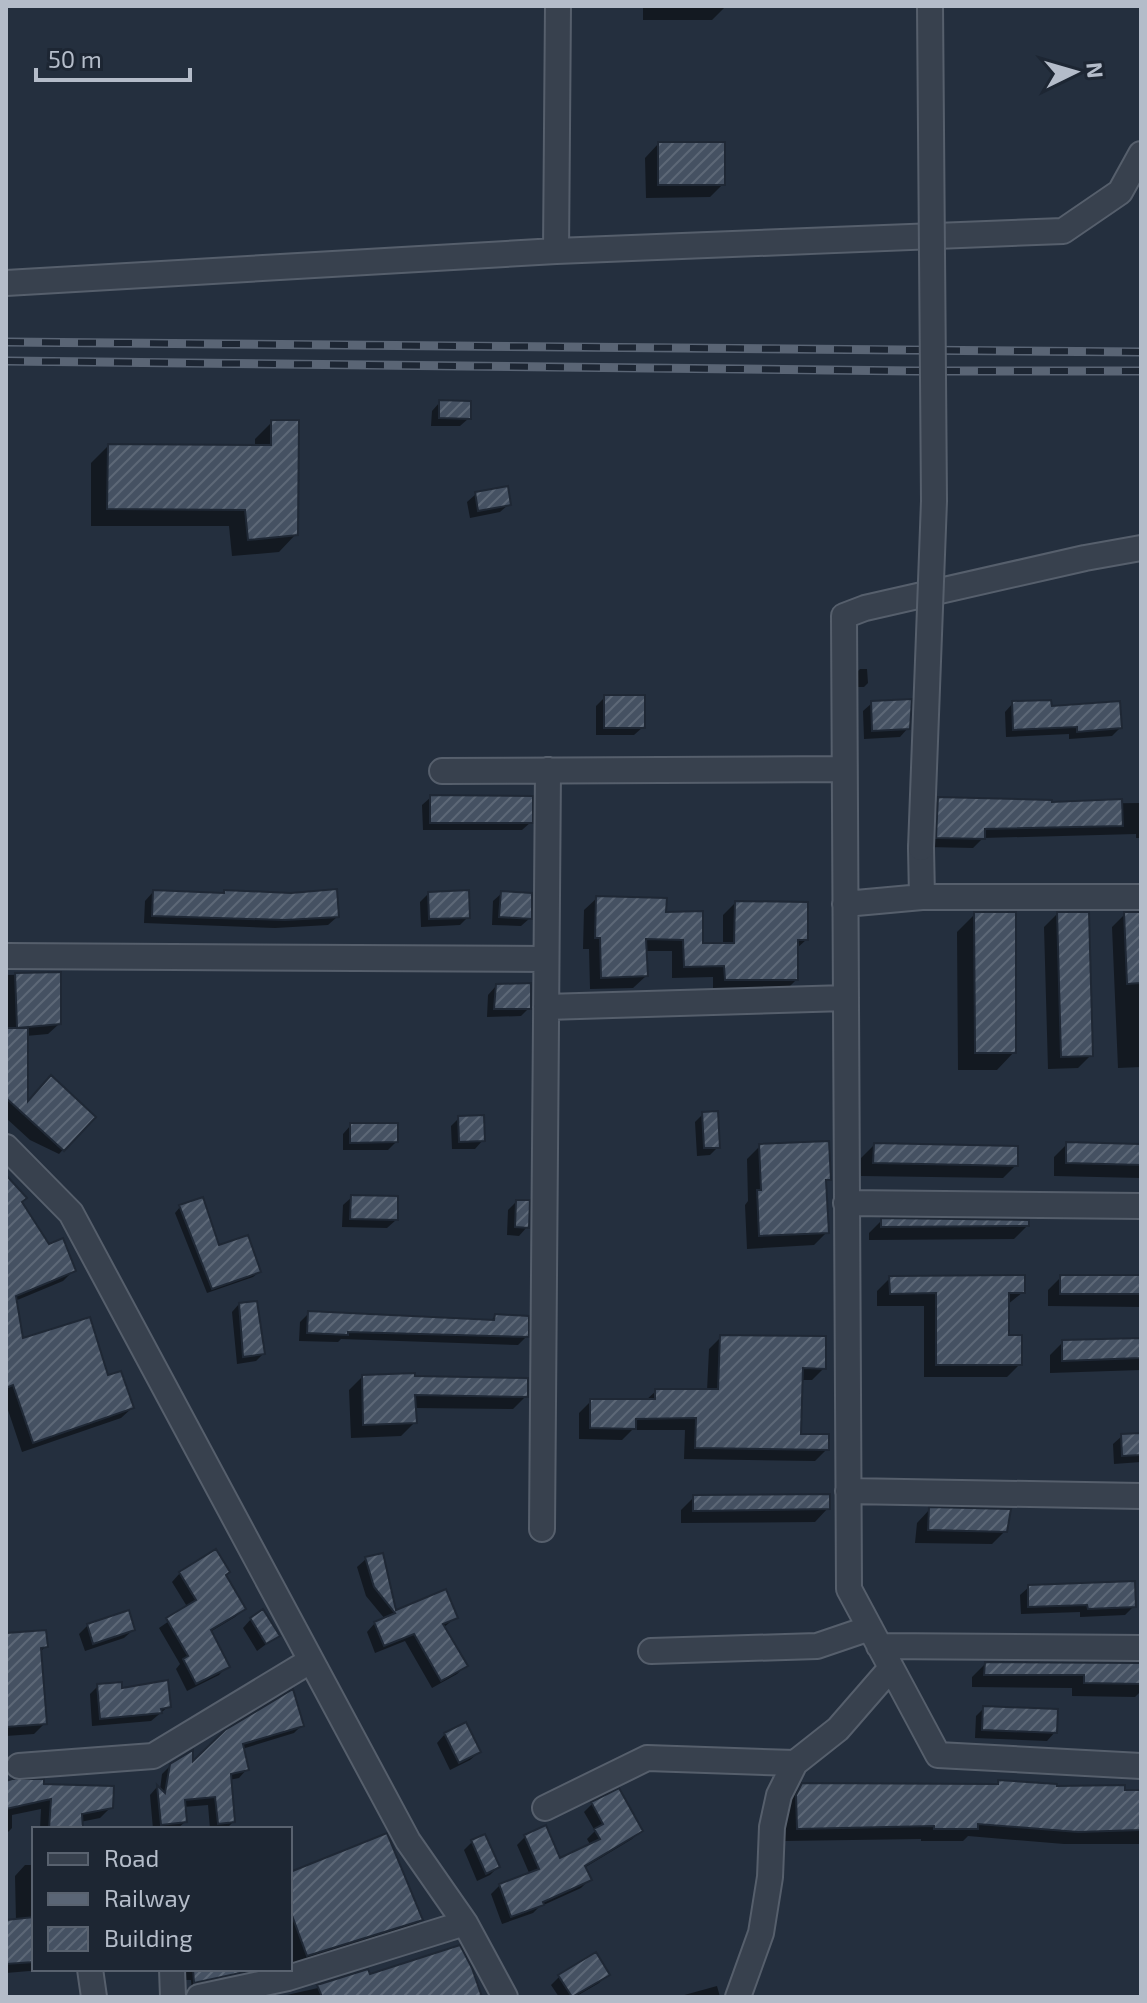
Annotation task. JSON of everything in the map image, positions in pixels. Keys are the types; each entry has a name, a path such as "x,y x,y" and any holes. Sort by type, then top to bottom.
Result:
{"street":[{"path":"556,251 558,6"},
{"path":"922,897 921,848 934,501 930,6"},
{"path":"6,283 556,251 1063,231 1120,192 1141,154"},
{"path":"1141,548 1056,564 865,608 844,616 849,1589 938,1755 1141,1766"},
{"path":"442,771 844,769"},
{"path":"542,1529 548,770"},
{"path":"845,904 922,897 1141,897"},
{"path":"6,956 546,959"},
{"path":"546,1007 846,998"},
{"path":"6,1147 71,1213 408,1841 465,1923 505,1997"},
{"path":"846,1203 1141,1206"},
{"path":"848,1491 1141,1496"},
{"path":"651,1651 817,1646 875,1637 1141,1648"},
{"path":"19,1766 153,1756 310,1661"},
{"path":"738,1997 761,1933 770,1877 772,1827 779,1795 795,1763 838,1729 891,1668"},
{"path":"545,1808 647,1758 795,1763"},
{"path":"199,1997 289,1988 465,1923"},
{"path":"90,1971 94,1997"},
{"path":"172,1971 173,1997"}],"building":[{"path":"658,142 725,142 725,185 658,185"},
{"path":"439,400 471,401 471,419 439,418"},
{"path":"271,420 299,420 298,535 248,540 245,510 107,509 108,444 271,445"},
{"path":"508,486 511,505 478,511 475,492"},
{"path":"604,695 645,695 645,728 604,728"},
{"path":"912,699 910,729 872,731 871,701"},
{"path":"1051,700 1052,706 1120,701 1122,728 1077,732 1077,727 1013,730 1012,701"},
{"path":"430,795 533,796 533,823 430,823"},
{"path":"938,797 1052,802 1122,799 1123,826 985,829 985,839 936,838"},
{"path":"337,889 339,917 285,920 152,916 153,890 291,893"},
{"path":"469,890 470,918 429,919 428,892"},
{"path":"501,891 532,893 532,919 499,917"},
{"path":"596,896 667,898 666,912 703,911 703,943 734,943 735,901 808,902 808,940 798,940 798,980 725,980 724,966 684,967 683,940 646,939 648,976 601,978 600,938 595,938"},
{"path":"974,912 1016,912 1016,1053 975,1053"},
{"path":"1057,912 1089,912 1093,1056 1061,1057"},
{"path":"1124,912 1141,912 1141,983 1127,984"},
{"path":"61,972 61,1024 17,1028 15,973"},
{"path":"531,983 531,1009 494,1009 496,984"},
{"path":"6,1028 28,1028 28,1101 51,1075 96,1117 64,1151 6,1098"},
{"path":"718,1111 720,1148 704,1148 702,1112"},
{"path":"484,1115 485,1141 459,1142 458,1116"},
{"path":"350,1123 398,1123 398,1142 350,1143"},
{"path":"829,1141 831,1180 826,1180 829,1233 759,1236 759,1144"},
{"path":"1066,1142 1141,1144 1141,1165 1066,1163"},
{"path":"874,1143 1018,1146 1018,1166 873,1163"},
{"path":"6,1175 27,1198 22,1202 49,1244 63,1238 76,1271 16,1296 23,1338 90,1317 108,1375 121,1371 134,1408 33,1443 13,1385 6,1388"},
{"path":"351,1195 398,1196 398,1220 350,1219"},
{"path":"203,1197 219,1245 248,1235 261,1272 212,1289 179,1205"},
{"path":"516,1200 530,1200 529,1228 515,1227"},
{"path":"881,1218 1029,1220 1029,1226 881,1227"},
{"path":"1025,1275 1025,1293 1009,1293 1009,1335 1022,1335 1022,1365 936,1365 936,1293 890,1294 889,1276"},
{"path":"1060,1275 1141,1275 1141,1294 1060,1294"},
{"path":"257,1301 265,1354 243,1357 239,1303"},
{"path":"308,1311 494,1320 495,1314 529,1316 529,1337 307,1333"},
{"path":"720,1335 826,1336 826,1369 803,1368 801,1434 829,1434 829,1450 695,1448 696,1418 636,1419 636,1429 590,1428 590,1399 655,1399 655,1389 718,1389"},
{"path":"1141,1338 1141,1358 1062,1361 1062,1340"},
{"path":"415,1373 415,1376 528,1378 528,1397 415,1395 417,1423 363,1425 362,1375"},
{"path":"1141,1433 1141,1455 1122,1456 1121,1434"},
{"path":"830,1494 830,1509 693,1511 693,1495"},
{"path":"929,1507 1011,1509 1007,1532 928,1530"},
{"path":"216,1549 230,1572 226,1575 246,1609 211,1630 230,1667 196,1684 183,1659 188,1656 166,1618 196,1600 179,1572"},
{"path":"383,1553 396,1610 446,1589 458,1618 443,1624 468,1666 441,1681 414,1634 384,1646 374,1622 395,1613 374,1587 365,1557"},
{"path":"1135,1581 1136,1607 1028,1607 1028,1585"},
{"path":"263,1609 280,1636 266,1644 250,1618"},
{"path":"129,1610 135,1630 93,1644 87,1624"},
{"path":"46,1630 48,1647 41,1648 47,1724 6,1727 6,1633"},
{"path":"985,1662 1141,1663 1141,1684 1084,1683 1084,1675 984,1675"},
{"path":"168,1680 171,1707 161,1709 162,1713 100,1719 97,1684 122,1682 122,1688"},
{"path":"293,1689 304,1726 243,1744 249,1770 231,1774 235,1822 218,1824 215,1797 185,1800 187,1822 161,1825 157,1785 165,1793 170,1764 193,1750 193,1761 225,1730"},
{"path":"983,1706 1058,1709 1057,1733 982,1730"},
{"path":"466,1722 481,1752 459,1763 444,1733"},
{"path":"44,1779 44,1784 114,1786 113,1808 82,1814 83,1827 49,1827 51,1799 6,1809 6,1781"},
{"path":"998,1780 1057,1786 1125,1785 1125,1790 1141,1790 1141,1830 1078,1832 978,1824 978,1829 934,1829 934,1826 797,1829 796,1795 802,1783 998,1784"},
{"path":"619,1788 643,1831 585,1866 592,1880 543,1902 544,1905 511,1917 499,1884 539,1869 524,1835 546,1825 560,1858 600,1839 594,1829 603,1824 591,1802"},
{"path":"387,1833 423,1920 307,1956 292,1915 292,1871"},
{"path":"485,1834 500,1867 486,1874 471,1840"},
{"path":"32,1917 32,1962 6,1964 6,1920"},
{"path":"460,1945 482,1997 322,1997 317,1985 368,1969 370,1974"},
{"path":"596,1952 610,1975 572,1997 558,1975"},
{"path":"193,1971 249,1971 194,1983"}],"railway":[{"path":"6,342 1141,352"},
{"path":"6,361 1141,371"}]}
